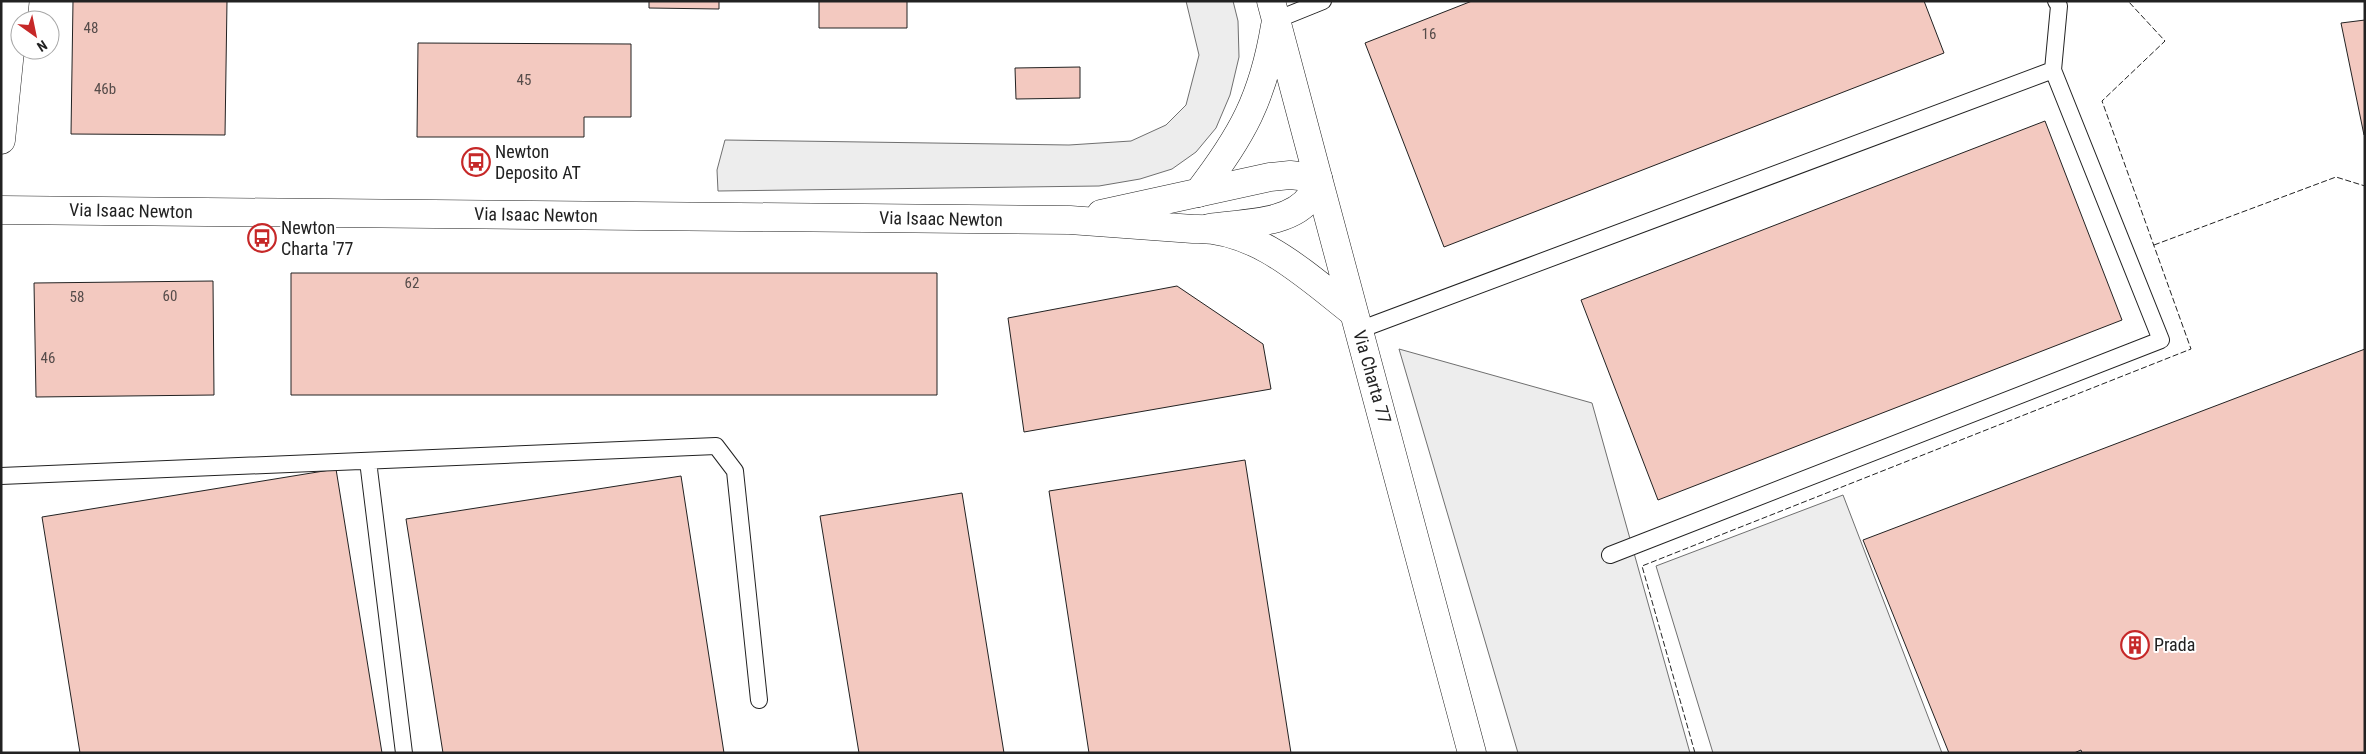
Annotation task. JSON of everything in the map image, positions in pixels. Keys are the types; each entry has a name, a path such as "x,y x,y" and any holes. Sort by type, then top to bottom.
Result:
{"street":[{"path":"1,140 15,1"},
{"path":"1198,193 1229,152 1248,118 1266,70 1274,10"},
{"name":"Via Charta 77","path":"1274,10 1472,753"},
{"name":"Via Isaac Newton","path":"1,210 1070,220 1193,229 1283,217 1305,203 1312,195 1318,178 1290,174 1070,220"},
{"name":"Via Isaac Newton","path":"1209,228 1246,239 1274,253 1356,321"}],"lane":[{"path":"1274,10 1323,1"},
{"path":"1610,555 2161,340 2053,70 2059,6 2056,1"},
{"path":"1356,321 2053,70"},
{"path":"1,476 716,446 734,471 759,700"},
{"path":"368,461 404,753"}],"shaded area":[{"path":"1186,1 1233,1 1238,21 1239,57 1230,95 1216,128 1196,152 1172,169 1140,179 1099,186 718,191 717,170 725,140 1069,145 1131,141 1166,125 1186,105 1199,55"},
{"path":"1399,349 1592,403 1690,753 1518,753"},
{"path":"1843,495 1942,753 1713,753 1656,566"}],"building":[{"path":"73,1 227,1 225,135 71,134"},
{"path":"649,1 719,1 719,9 649,8"},
{"path":"819,1 907,1 907,28 819,28"},
{"path":"1472,1 1924,1 1944,53 1444,247 1365,43"},
{"path":"2365,20 2365,135 2364,135 2341,23"},
{"path":"418,43 631,44 631,117 584,117 584,137 417,137"},
{"path":"1080,67 1080,98 1016,99 1015,68"},
{"path":"2045,121 2122,320 1658,500 1581,300"},
{"path":"291,273 937,273 937,395 291,395"},
{"path":"213,281 214,395 36,397 34,283"},
{"path":"1177,286 1263,344 1271,389 1024,432 1008,318"},
{"name":"Prada","path":"2365,349 2365,753 2082,753 2081,750 2074,753 1949,753 1863,540"},
{"path":"1245,460 1291,753 1089,753 1049,491"},
{"path":"336,469 382,753 80,753 42,517"},
{"path":"681,476 724,753 443,753 406,519"},
{"path":"962,493 1004,753 859,753 820,516"}],"fence":[{"path":"1695,753 1642,566 2191,349 2102,101 2165,41 2128,1"},
{"path":"2154,245 2336,177 2365,186"}],"place":[{"name":"Newton Deposito AT","path":"476,162"},
{"name":"Newton Charta '77","path":"262,238"},
{"name":"Prada","path":"2135,645"}]}
